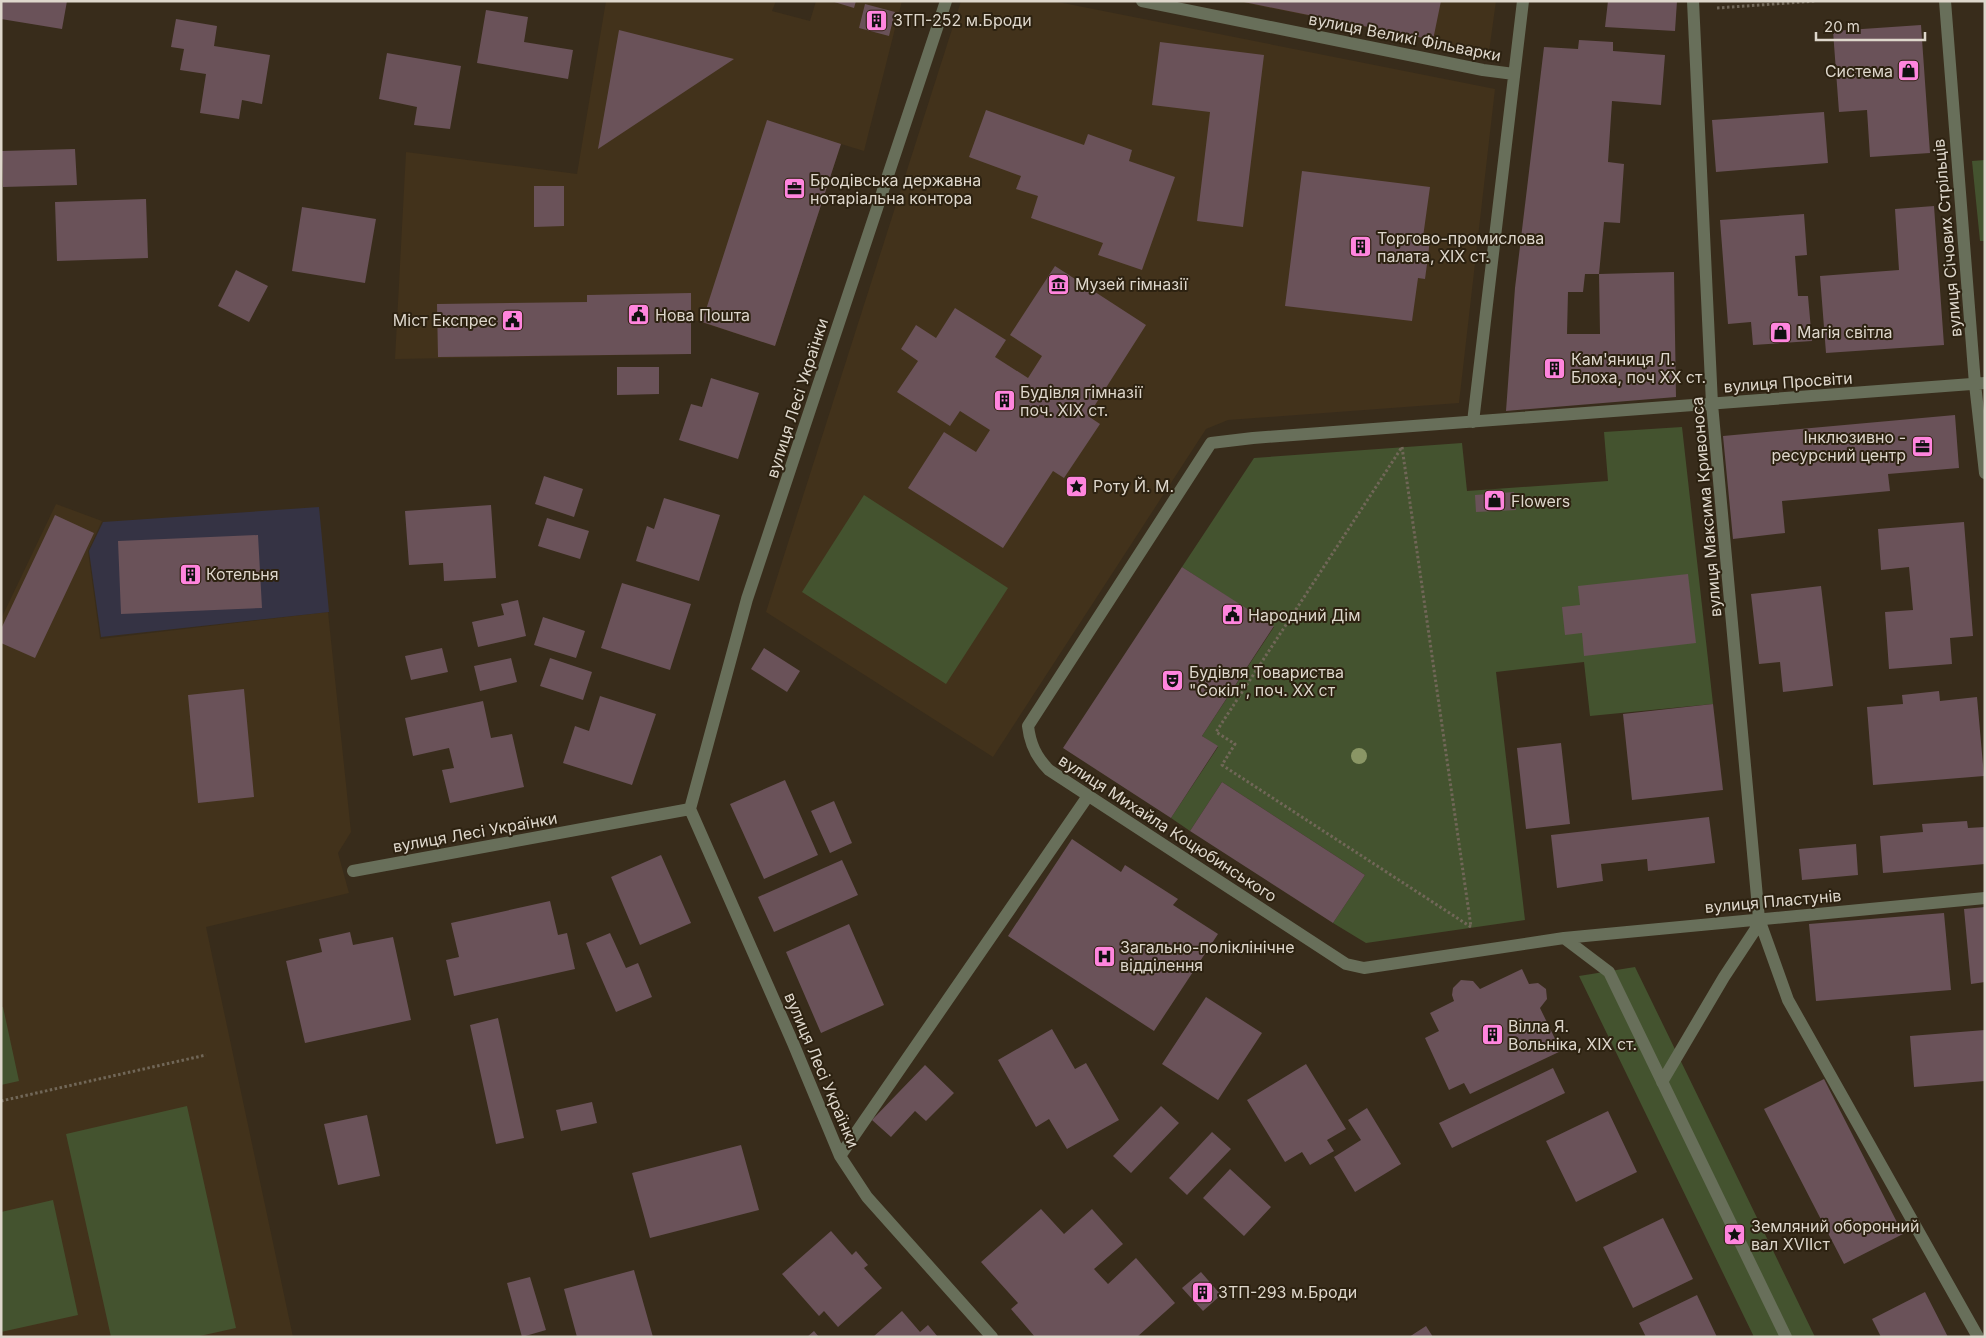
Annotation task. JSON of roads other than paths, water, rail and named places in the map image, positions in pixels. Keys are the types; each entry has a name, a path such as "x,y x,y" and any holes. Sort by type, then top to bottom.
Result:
{"street":[{"name":"вулиця Лесі Українки","path":"946,1 747,599 690,809 793,1043 840,1156 868,1196 992,1337"},
{"name":"вулиця Великі Фільварки","path":"1142,1 1483,70 1514,74"},
{"path":"1474,422 1523,1"},
{"name":"вулиця Січових Стрільців","path":"1944,1 1980,384 1985,472"},
{"name":"вулиця Максима Кривоноса","path":"1693,6 1712,404 1759,919 1788,1000 1978,1337"},
{"name":"вулиця Просвіти","path":"1474,422 1980,384"},
{"name":"вулиця Михайла Коцюбинського","path":"1474,422 1253,438 1211,444 1028,726 1033,748 1041,763 1049,770 1346,964 1364,968 1564,938"},
{"path":"840,1156 1088,796"},
{"name":"вулиця Лесі Українки","path":"353,871 690,809"},
{"name":"вулиця Пластунів","path":"1564,938 1985,898"},
{"path":"1662,1082 1724,977 1757,927 1759,919"},
{"path":"1564,938 1609,972 1786,1337"}],"place":[{"name":"ЗТП-252 м.Броди","path":"877,20"},
{"name":"Система","path":"1909,71"},
{"name":"Бродівська державна нотаріальна контора","path":"794,189"},
{"name":"Торгово-промислова палата, XIX ст.","path":"1361,247"},
{"name":"Музей гімназії","path":"1059,284"},
{"name":"Нова Пошта","path":"639,315"},
{"name":"Міст Експрес","path":"513,320"},
{"name":"Магія світла","path":"1781,332"},
{"name":"Кам'яниця Л. Блоха, поч XX ст.","path":"1555,368"},
{"name":"Будівля гімназії поч. XIX ст.","path":"1004,401"},
{"name":"Інклюзивно - ресурсний центр","path":"1922,446"},
{"name":"Роту Й. М.","path":"1077,486"},
{"name":"Flowers","path":"1495,501"},
{"name":"Котельня","path":"190,574"},
{"name":"Народний Дім","path":"1232,615"},
{"name":"Будівля Товариства \"Сокіл\", поч. ХХ ст","path":"1173,681"},
{"name":"Загально-поліклінічне відділення","path":"1104,956"},
{"name":"Вілла Я. Вольніка, XIX ст.","path":"1492,1035"},
{"name":"Земляний оборонний вал XVIIст","path":"1735,1235"},
{"name":"ЗТП-293 м.Броди","path":"1202,1292"}]}
